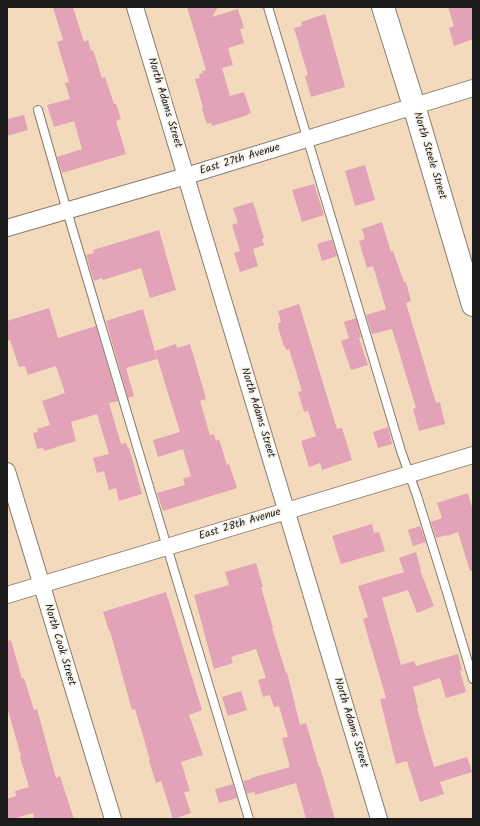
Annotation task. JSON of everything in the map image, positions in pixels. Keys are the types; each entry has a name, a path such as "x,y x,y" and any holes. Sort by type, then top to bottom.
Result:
{"street":[{"name":"North Adams Street","path":"135,7 379,819"},
{"name":"North Steele Street","path":"383,7 473,305"},
{"name":"East 27th Avenue","path":"7,228 186,176 473,88"},
{"name":"East 28th Avenue","path":"7,595 473,455"},
{"name":"North Cook Street","path":"7,471 113,819"}],"lane":[{"path":"268,7 401,451 417,496 473,679"},
{"path":"38,110 249,819"}],"building":[{"path":"53,7 73,7 84,42 88,40 91,51 93,50 102,78 105,77 114,104 116,104 121,119 116,121 126,154 62,173 57,157 82,149 74,121 54,127 47,105 70,99 65,83 69,82 57,42 63,40"},
{"path":"187,7 218,7 212,17 238,9 244,28 240,29 244,43 228,48 233,65 222,68 230,96 244,92 251,113 247,114 248,115 212,126 211,123 207,124 195,79 200,78 199,74 206,70"},
{"path":"448,7 473,7 473,39 454,46 449,28 454,26"},
{"path":"325,14 345,87 311,97 305,76 308,75 294,28 302,26 301,22"},
{"path":"24,115 28,130 7,136 7,119"},
{"path":"365,165 375,200 355,206 345,171"},
{"path":"314,184 324,215 302,222 292,190"},
{"path":"253,202 264,238 262,239 264,245 253,249 258,266 240,272 234,253 240,251 232,225 238,223 233,208"},
{"path":"382,222 391,252 393,251 404,282 406,282 411,301 406,303 436,403 440,402 445,424 419,431 413,409 416,408 392,329 372,334 366,315 386,309 373,266 367,268 359,241 365,239 362,229"},
{"path":"159,230 176,290 150,298 141,268 103,280 102,278 94,281 86,255 94,253 93,250"},
{"path":"332,240 337,256 322,261 317,244"},
{"path":"299,304 337,429 342,428 352,460 322,470 320,463 309,467 301,441 316,436 308,411 304,412 298,392 302,391 289,349 286,350 285,346 284,347 278,327 278,323 281,322 278,311"},
{"path":"49,308 58,338 96,326 118,401 109,403 121,444 126,443 129,448 142,494 119,501 116,488 109,490 104,471 97,473 93,458 109,454 97,414 71,422 76,441 44,451 43,448 37,449 33,433 38,432 37,429 50,425 42,401 65,393 56,366 28,375 25,366 19,367 10,340 7,341 7,321"},
{"path":"143,309 157,359 126,368 134,396 128,398 106,321"},
{"path":"356,318 361,337 359,338 368,365 351,370 341,341 349,338 344,322"},
{"path":"176,344 177,348 190,344 206,399 200,401 210,435 214,434 216,441 219,439 227,465 229,464 237,488 163,511 157,493 185,485 183,479 191,476 183,449 158,457 153,440 180,432 155,351"},
{"path":"388,427 392,444 378,448 373,432"},
{"path":"468,493 473,511 473,571 470,571 458,532 436,538 431,522 442,518 437,503"},
{"path":"372,524 374,533 379,532 385,551 341,564 332,536"},
{"path":"420,526 426,542 413,546 408,530"},
{"path":"416,552 420,570 434,606 417,613 408,590 382,598 401,665 414,661 416,666 458,654 462,670 460,671 466,692 446,698 440,678 413,687 417,708 434,767 467,757 472,772 440,782 444,794 420,802 407,761 396,764 380,699 386,698 363,619 368,617 358,586 404,572 399,558"},
{"path":"256,563 272,628 286,673 287,672 300,725 306,723 335,819 306,819 296,783 255,795 254,792 247,794 243,781 290,767 282,738 288,737 279,706 274,707 270,695 263,697 258,680 266,678 256,649 231,657 233,663 214,669 194,595 229,585 225,572"},
{"path":"166,592 202,710 189,715 203,755 181,762 190,791 184,792 191,813 173,819 161,781 156,783 135,709 132,710 110,631 103,612"},
{"path":"11,640 22,679 24,678 34,710 37,709 56,778 60,776 74,819 34,819 33,813 13,819 7,819 7,799 16,796 15,791 29,787 7,707 7,641"},
{"path":"241,691 247,710 228,716 222,697"},
{"path":"233,784 237,798 219,803 215,789"}]}
